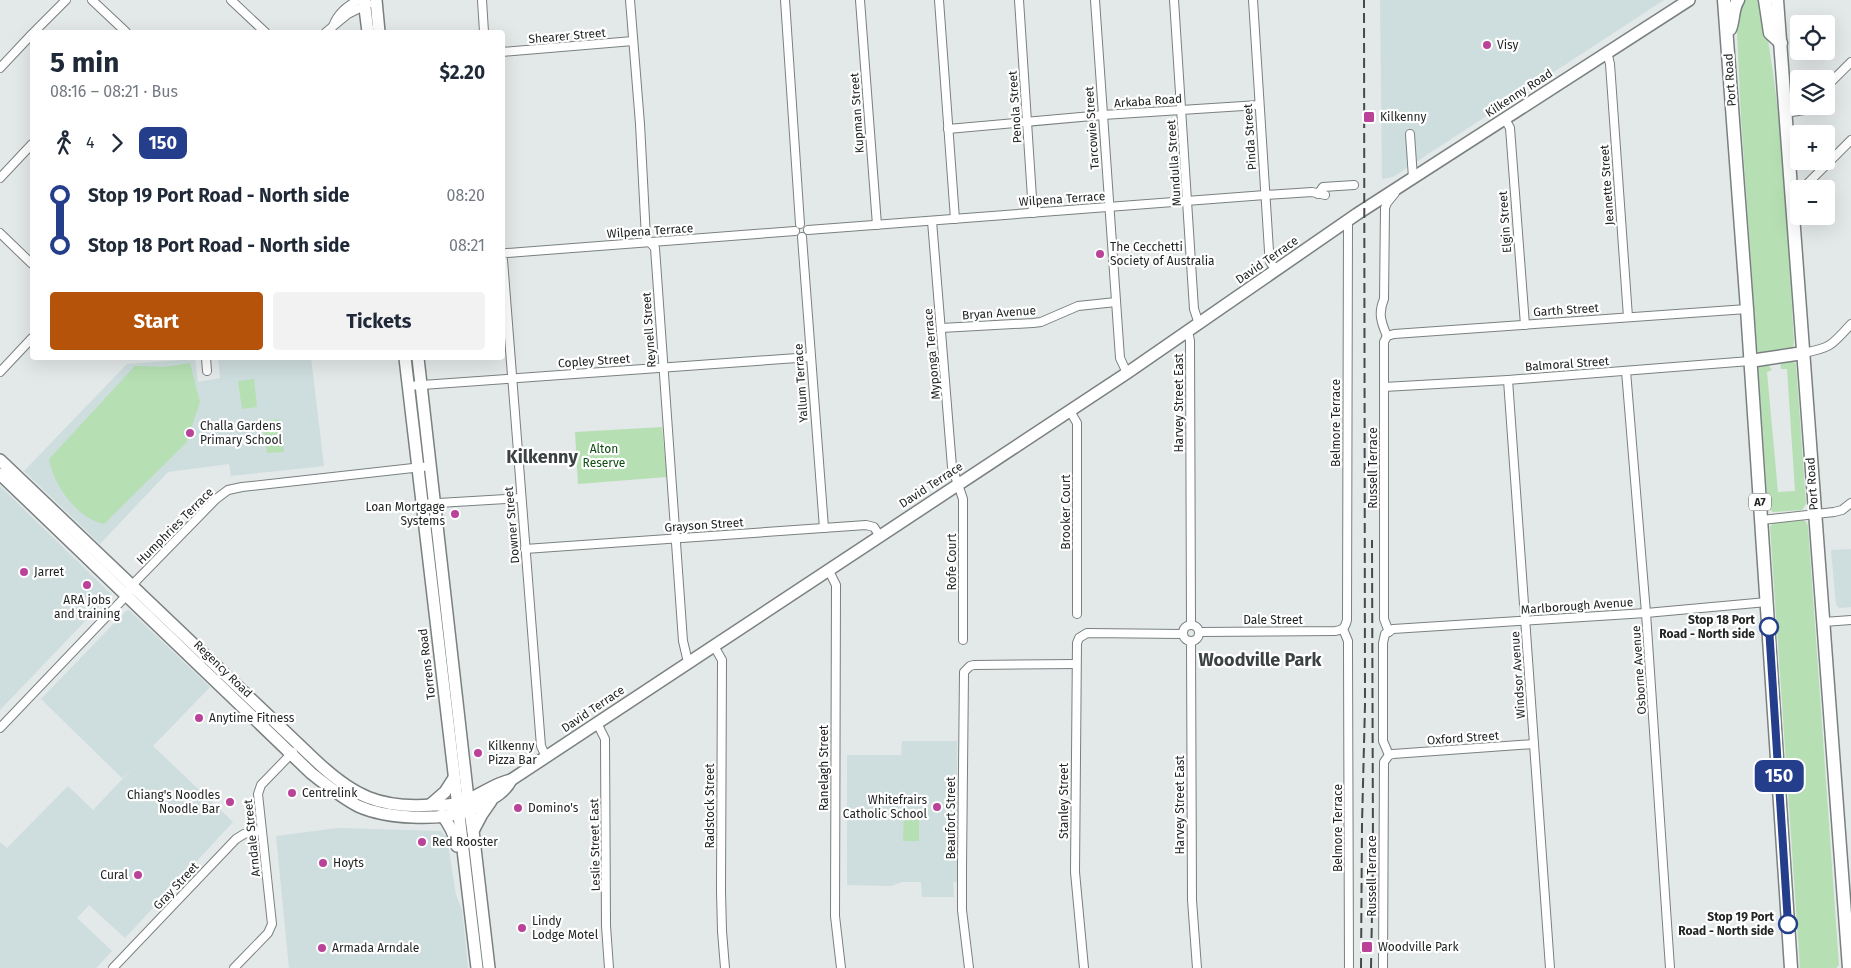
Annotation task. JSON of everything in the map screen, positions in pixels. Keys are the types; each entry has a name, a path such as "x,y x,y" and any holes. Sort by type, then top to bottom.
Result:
{"highway":[{"name":"Port Road","path":"1724,0 1762,520 1791,968"},
{"path":"1726,36 1733,22 1734,8 1738,0"},
{"name":"Port Road","path":"1768,0 1770,33 1781,43 1790,191"},
{"name":"Port Road","path":"1793,225 1814,516 1846,870 1849,968"},
{"path":"1750,361 1803,352"}],"main road":[{"name":"Kilkenny Road","path":"1364,210 1689,0"},
{"path":"367,1 368,30"},
{"path":"367,1 379,30"},
{"name":"David Terrace","path":"464,807 501,782 511,780 1070,411 1364,210"},
{"name":"Torrens Road","path":"405,360 422,504 439,599 464,807 464,856 477,968"},
{"name":"Torrens Road","path":"418,360 435,503 439,599 454,778 473,831 489,968"},
{"name":"Regency Road","path":"0,460 291,754 331,790 358,806 397,816 442,815 464,807"},
{"name":"Regency Road","path":"0,474 349,788 369,798 395,805 412,807 430,805 464,807"},
{"path":"430,805 445,792 454,778"},
{"name":"David Terrace","path":"464,807 492,799 507,788 511,780"},
{"path":"473,831 492,799"},
{"path":"442,815 455,835 457,847 464,856"}],"street":[{"path":"36,30 66,0"},
{"path":"92,0 124,30"},
{"path":"231,0 263,30"},
{"path":"482,0 484,30"},
{"name":"Reynell Street","path":"630,0 640,124 646,238 655,248 683,641 688,662"},
{"path":"785,0 796,234 805,234 806,226 797,227"},
{"name":"Kupman Street","path":"860,0 877,225"},
{"path":"939,0 955,219"},
{"name":"Penola Street","path":"1019,0 1033,213"},
{"name":"Tarcowie Street","path":"1095,0 1120,358 1127,373"},
{"name":"Mundulla Street","path":"1174,0 1194,309 1199,324"},
{"name":"Pinda Street","path":"1253,0 1270,262 1276,270"},
{"path":"328,30 367,1"},
{"path":"0,68 30,36"},
{"name":"Shearer Street","path":"505,52 633,41"},
{"name":"Jeanette Street","path":"1607,52 1610,64 1628,316"},
{"path":"1835,78 1851,62"},
{"name":"Arkaba Road","path":"948,129 1103,115 1259,105"},
{"path":"1786,113 1790,112"},
{"name":"Elgin Street","path":"1505,119 1510,128 1524,324"},
{"path":"1410,134 1413,178"},
{"path":"1812,180 1851,140"},
{"path":"0,178 30,150"},
{"name":"Wilpena Terrace","path":"805,234 877,225 1109,207 1312,192 1322,194 1322,187 1354,185"},
{"name":"Russell Terrace","path":"1383,968 1384,762 1391,755 1384,741 1383,642 1385,634 1389,632 1384,619 1384,342 1387,336 1380,318 1384,299 1385,208 1402,186"},
{"name":"Myponga Terrace","path":"932,221 952,467 958,484"},
{"name":"Belmore Terrace","path":"1348,221 1348,610 1345,627 1348,641 1349,968"},
{"name":"Wilpena Terrace","path":"505,255 650,243 797,227"},
{"path":"0,233 30,262"},
{"name":"Yallum Terrace","path":"805,234 810,357 824,528"},
{"name":"Downer Street","path":"505,273 511,378 541,746 546,756"},
{"name":"Bryan Avenue","path":"941,328 1041,322 1078,306 1116,302"},
{"name":"Garth Street","path":"1387,336 1628,316 1747,309"},
{"path":"1803,352 1827,348 1851,324"},
{"name":"Harvey Street East","path":"1188,331 1190,341 1191,625"},
{"path":"0,372 30,340"},
{"name":"Copley Street","path":"408,386 810,357"},
{"path":"206,360 207,371"},
{"name":"Balmoral Street","path":"1384,387 1508,380 1750,361"},
{"name":"Osborne Avenue","path":"1626,371 1646,613 1670,968"},
{"name":"Windsor Avenue","path":"1508,380 1550,968"},
{"name":"Brooker Court","path":"1070,411 1077,423 1077,614"},
{"name":"Humphries Terrace","path":"0,728 216,499 228,490 431,466"},
{"name":"Rofe Court","path":"958,484 963,499 963,640"},
{"path":"422,504 521,498"},
{"path":"1762,520 1814,516 1842,510 1851,503"},
{"name":"Grayson Street","path":"525,549 870,526 874,527 880,535"},
{"name":"Ranelagh Street","path":"828,569 836,585 835,916 841,968"},
{"name":"Marlborough Avenue","path":"1389,632 1393,629 1646,613 1767,602"},
{"path":"1824,622 1851,620"},
{"path":"1191,625 1197,627 1199,632 1198,638 1192,641 1187,640 1183,634 1186,627 1191,625"},
{"name":"Dale Street","path":"1199,632 1335,631 1345,627"},
{"name":"Stanley Street","path":"1084,968 1074,872 1077,643 1082,635 1091,632 1183,634"},
{"name":"Harvey Street East","path":"1192,641 1192,900 1197,968"},
{"name":"Radstock Street","path":"714,646 722,660 721,891 725,968"},
{"name":"Beaufort Street","path":"968,968 962,910 963,676 966,669 974,665 1076,664"},
{"name":"Leslie Street East","path":"597,723 604,739 606,940 609,968"},
{"name":"Oxford Street","path":"1391,755 1534,744"},
{"name":"Arndale Street","path":"234,968 271,928 272,920 260,830 258,790 299,745"},
{"name":"Gray Street","path":"113,968 236,839 244,834 260,830"}],"shaded area":[{"name":"Visy","path":"1380,0 1664,0 1393,177 1382,179"},
{"name":"Challa Gardens Primary School","path":"195,360 198,382 220,378 218,360 311,360 324,466 231,476 229,464 168,472 100,544 24,471 127,364"},
{"path":"0,486 111,594 0,710"},
{"path":"1851,549 1851,607 1839,608 1836,605 1831,550"},
{"path":"129,610 210,687 153,746 233,822 125,938 89,905 77,918 112,951 96,968 0,968 0,842 7,848 68,786 93,810 132,769 122,778 41,699"},
{"path":"902,741 957,741 957,882 953,882 954,897 922,897 921,882 902,882 891,886 847,885 847,755 901,755"},
{"path":"338,828 441,831 447,838 456,895 462,910 468,968 289,968 276,836"}],"green space":[{"path":"1744,0 1757,0 1761,3 1769,45 1784,172 1794,342 1793,348 1760,354 1757,350 1741,118 1736,12"},
{"path":"1793,360 1796,364 1806,504 1802,510 1773,512 1768,508 1758,367 1767,364 1772,370 1767,372 1778,492 1795,491 1787,369 1781,369 1780,363"},
{"path":"190,363 200,402 186,443 104,524 94,521 76,508 61,490 51,469 49,459 135,366 164,367"},
{"path":"254,379 257,407 242,409 238,381"},
{"path":"280,419 284,452 267,453 263,421"},
{"name":"Alton Reserve","path":"662,427 667,477 578,484 575,432"},
{"path":"1803,520 1808,526 1839,966 1837,968 1800,968 1770,527 1774,522"},
{"path":"904,810 919,811 919,841 903,841"}],"railway":[{"path":"1361,968 1365,705 1364,0"},
{"path":"1371,968 1373,857 1372,540"}],"bus line":[{"name":"150","path":"1769,627 1788,924"}],"place":[{"name":"Visy","path":"1487,45"},
{"name":"Kilkenny","path":"1369,117"},
{"name":"The Cecchetti Society of Australia","path":"1100,254"},
{"name":"Challa Gardens Primary School","path":"190,433"},
{"name":"Loan Mortgage Systems","path":"455,514"},
{"name":"Jarret","path":"24,572"},
{"name":"ARA jobs and training","path":"87,585"},
{"name":"Stop 18 Port Road - North side","path":"1769,627"},
{"name":"Anytime Fitness","path":"199,718"},
{"name":"Kilkenny Pizza Bar","path":"478,753"},
{"name":"Centrelink","path":"292,793"},
{"name":"Chiang's Noodles Noodle Bar","path":"230,802"},
{"name":"Whitefrairs Catholic School","path":"937,807"},
{"name":"Domino's","path":"518,808"},
{"name":"Red Rooster","path":"422,842"},
{"name":"Hoyts","path":"323,863"},
{"name":"Cural","path":"138,875"},
{"name":"Stop 19 Port Road - North side","path":"1788,924"},
{"name":"Lindy Lodge Motel","path":"522,928"},
{"name":"Woodville Park","path":"1367,947"},
{"name":"Armada Arndale","path":"322,948"}],"district":[{"name":"Kilkenny","path":"542,457"},
{"name":"Woodville Park","path":"1260,660"}]}
